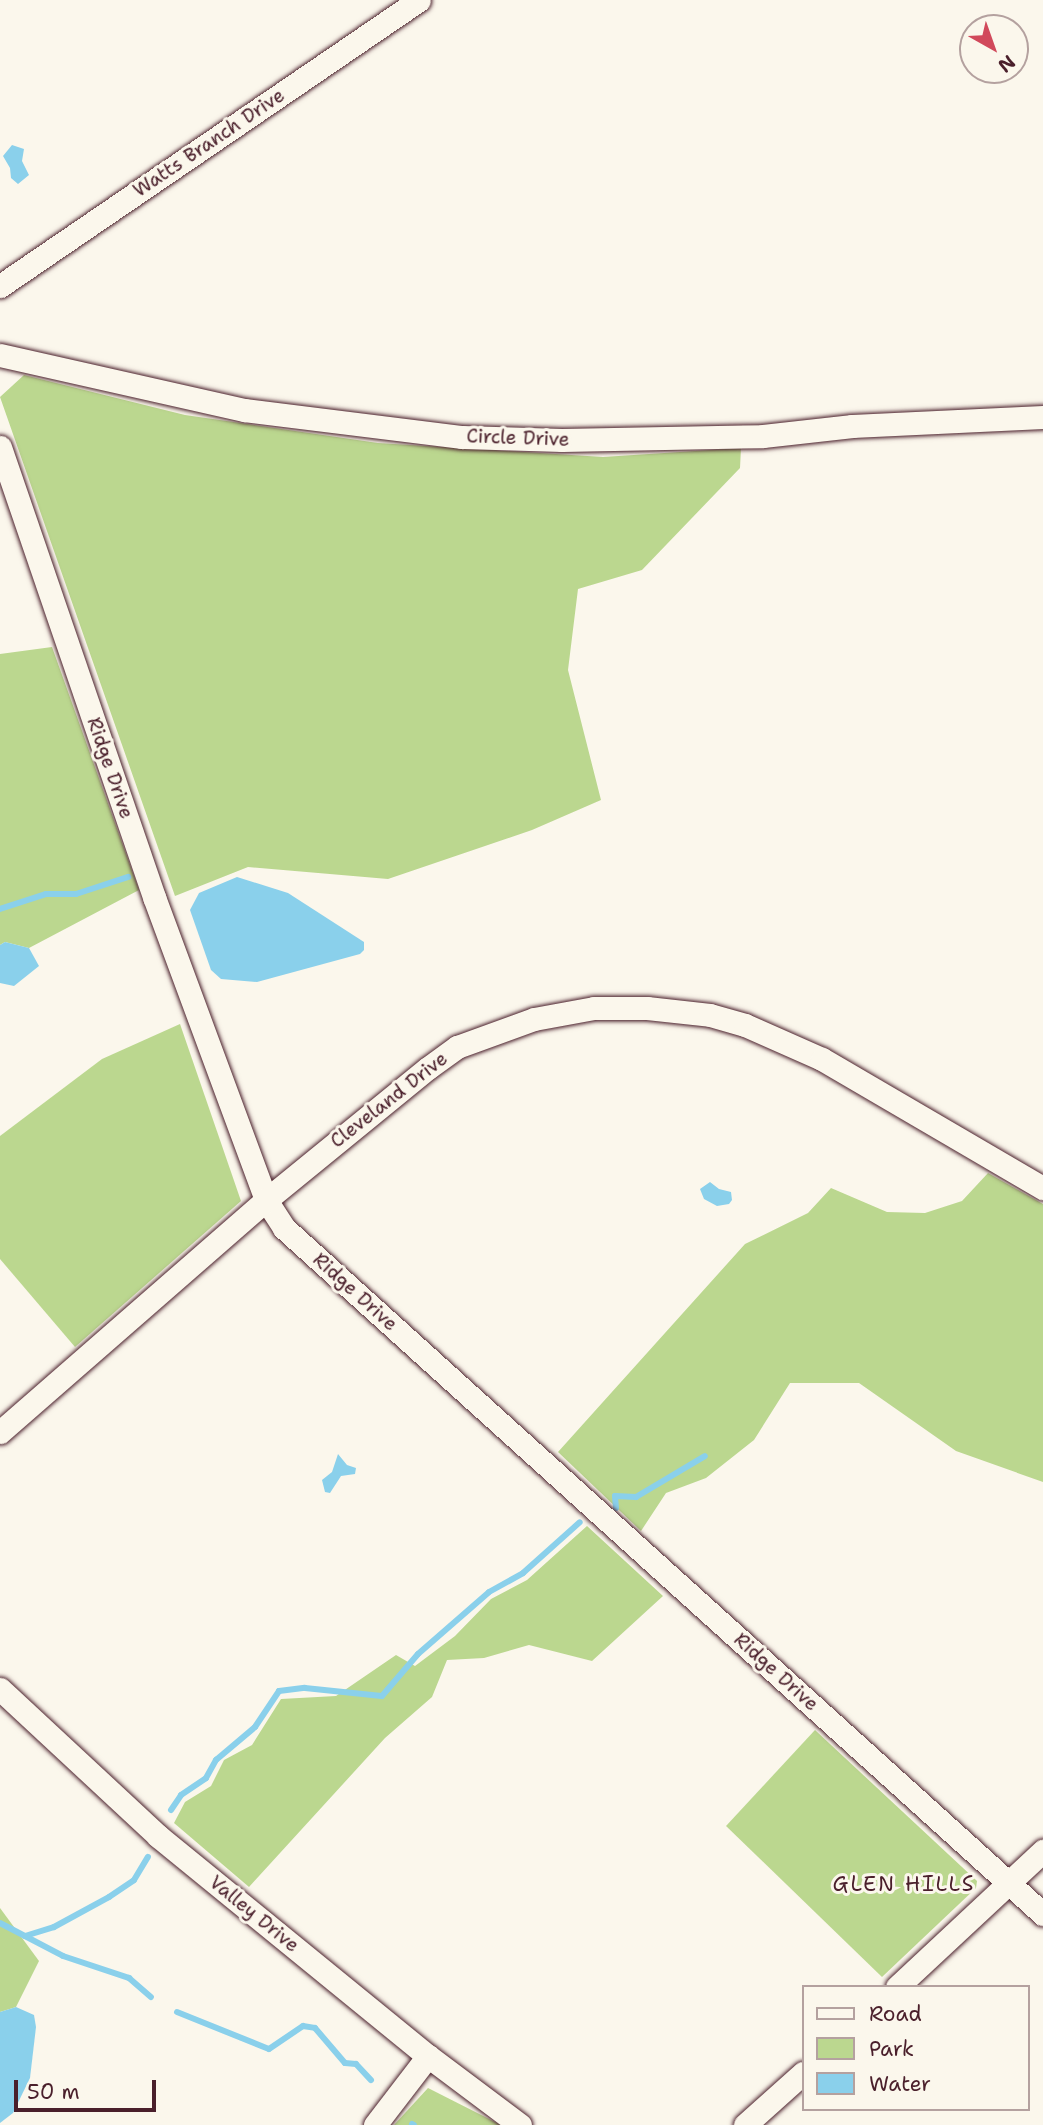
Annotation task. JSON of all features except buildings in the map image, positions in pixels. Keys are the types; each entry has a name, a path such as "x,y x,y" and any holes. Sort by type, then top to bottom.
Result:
{"street":[{"name":"Watts Branch Drive","path":"0,286 417,0"},
{"name":"Circle Drive","path":"0,355 244,410 462,437 562,440 763,436 852,426 1043,417"},
{"name":"Ridge Drive","path":"0,447 154,897 265,1200 284,1228 1043,1914"},
{"name":"Cleveland Drive","path":"0,1432 265,1200 388,1099 457,1048 534,1019 594,1008 682,1010 746,1025 822,1059 1043,1188"},
{"name":"Valley Drive","path":"0,1689 158,1836 428,2056 520,2125"},
{"path":"899,1985 1043,1851"},
{"path":"375,2125 428,2056"},
{"path":"746,2125 802,2074"}],"green space":[{"path":"24,375 185,415 378,443 603,457 741,448 740,468 642,570 578,589 568,670 601,800 532,830 388,879 248,867 175,896 0,397"},
{"path":"52,647 139,890 29,948 5,942 0,945 0,654"},
{"path":"180,1024 241,1201 75,1347 0,1259 0,1136 102,1059"},
{"path":"988,1173 1043,1204 1043,1482 956,1451 859,1383 790,1383 754,1440 706,1478 666,1493 641,1531 558,1452 745,1244 808,1213 831,1188 887,1212 925,1213 962,1201"},
{"path":"587,1526 663,1596 592,1661 529,1645 484,1658 447,1660 432,1697 385,1738 249,1887 174,1823 185,1802 211,1786 224,1760 252,1745 281,1699 336,1696 396,1655 415,1666 455,1636 491,1599 527,1580"},
{"path":"815,1730 977,1881 976,1888 882,1977 726,1826"},
{"path":"0,1908 39,1961 16,2007 0,2012"},
{"path":"428,2088 499,2124 500,2125 394,2125"}],"water":[{"path":"12,145 24,149 22,161 29,175 18,184 11,178 10,168 3,156"},
{"path":"237,877 288,893 364,942 364,950 360,954 257,982 221,979 211,970 190,910 199,893"},
{"path":"5,942 29,948 39,966 14,986 0,983 0,945"},
{"path":"710,1182 719,1189 731,1192 732,1200 729,1204 717,1206 704,1199 700,1189"},
{"path":"338,1454 347,1465 356,1468 355,1474 341,1476 330,1493 325,1492 322,1480 332,1472"},
{"path":"16,2007 34,2015 36,2027 30,2078 13,2113 0,2123 0,2012"}],"waterway":[{"path":"0,909 46,894 76,894 128,877"},
{"path":"616,1508 615,1496 636,1497 705,1456"},
{"path":"171,1810 181,1795 206,1778 216,1760 255,1727 279,1691 305,1688 382,1696 418,1654 489,1592 523,1573 580,1522"},
{"path":"25,1936 54,1927 109,1897 134,1880 148,1857"},
{"path":"0,1923 63,1956 129,1978 151,1997"},
{"path":"177,2012 269,2049 303,2026 315,2028 345,2063 356,2064 371,2080"}],"district":[{"name":"GLEN HILLS","path":"904,1884"}]}
